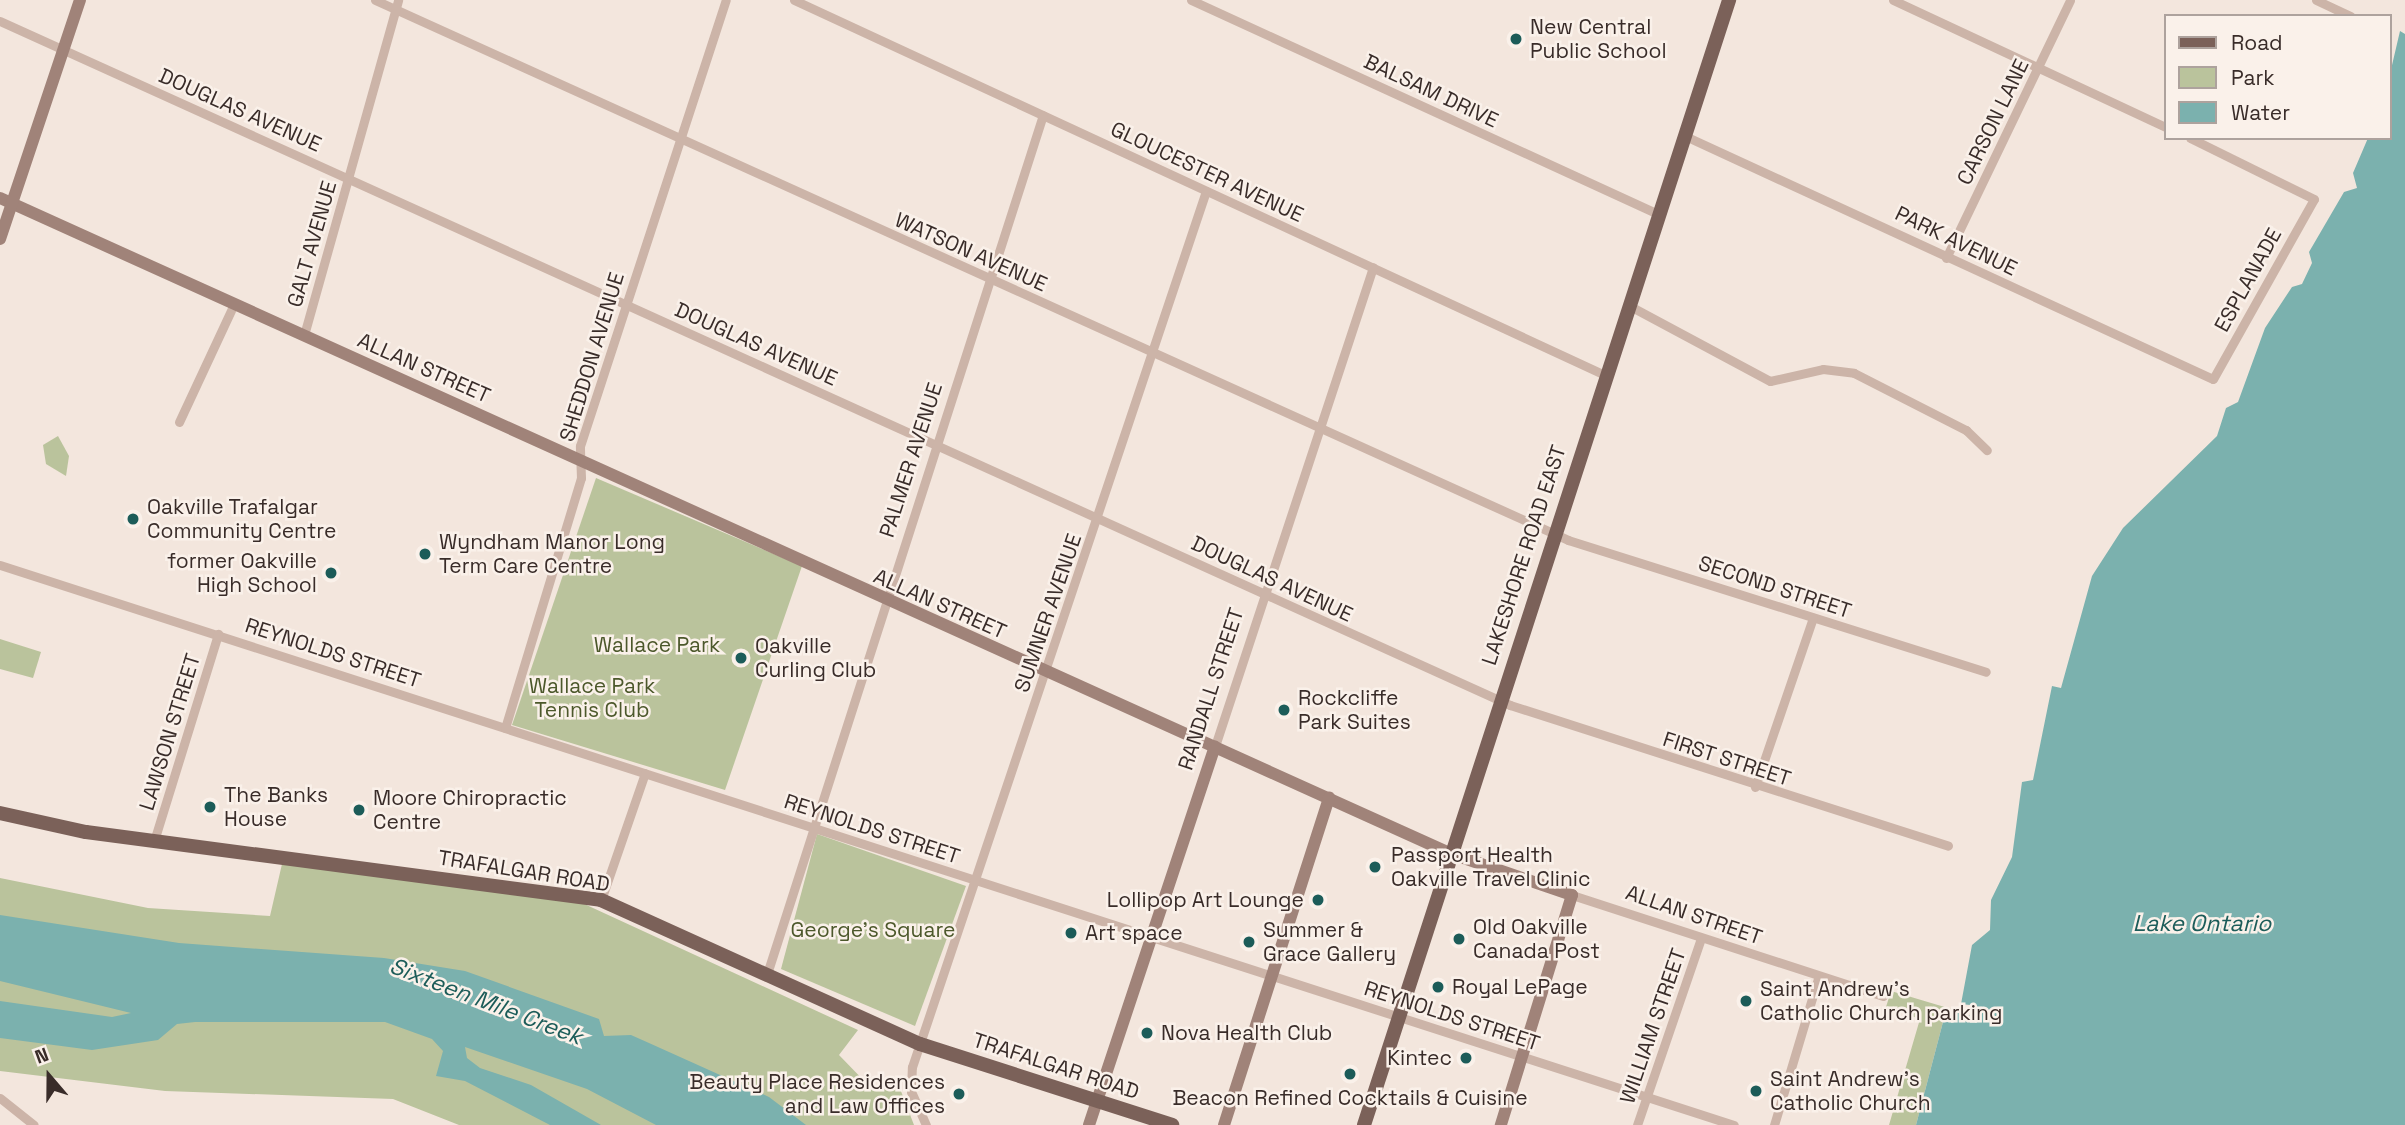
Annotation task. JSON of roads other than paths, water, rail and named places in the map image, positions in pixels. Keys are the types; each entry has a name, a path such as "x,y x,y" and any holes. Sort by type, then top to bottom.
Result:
{"main road":[{"name":"LAKESHORE ROAD EAST","path":"1364,1125 1498,699 1729,0"},
{"name":"TRAFALGAR ROAD","path":"0,813 154,841 601,901 919,1044 1171,1125"}],"street":[{"path":"0,239 6,201 80,0"},
{"name":"WATSON AVENUE","path":"375,0 397,5 680,139 1554,534"},
{"name":"SHEDDON AVENUE","path":"505,728 581,478 580,460 625,305 726,0"},
{"name":"GLOUCESTER AVENUE","path":"794,0 813,4 1043,115 1605,376"},
{"name":"BALSAM DRIVE","path":"1191,0 1657,213"},
{"path":"1893,0 2164,127"},
{"name":"CARSON LANE","path":"1946,258 2070,0"},
{"path":"2316,0 2346,14"},
{"name":"GALT AVENUE","path":"304,335 397,5"},
{"name":"DOUGLAS AVENUE","path":"0,21 350,177 625,305 1099,516 1262,596 1498,699"},
{"name":"PALMER AVENUE","path":"765,976 883,600 1043,115"},
{"name":"PARK AVENUE","path":"1683,135 2213,379"},
{"name":"ESPLANADE","path":"2194,140 2314,199 2213,379"},
{"name":"SUMNER AVENUE","path":"926,1125 911,1092 919,1044 978,882 1206,191"},
{"name":"ALLAN STREET","path":"6,201 883,600 1215,746 1449,853 1818,978 1883,996"},
{"name":"RANDALL STREET","path":"1089,1125 1215,746 1315,427 1373,267"},
{"path":"179,422 234,304"},
{"path":"1628,305 1770,381 1823,369 1854,373 1966,430 1987,450"},
{"name":"SECOND STREET","path":"1554,534 1986,672"},
{"name":"REYNOLDS STREET","path":"0,565 1525,1057 1646,1099 1734,1125"},
{"path":"1755,787 1813,618"},
{"name":"LAWSON STREET","path":"154,841 218,634"},
{"name":"FIRST STREET","path":"1498,699 1755,787 1948,846"},
{"path":"601,901 645,772"},
{"path":"1224,1125 1329,797"},
{"path":"1501,1125 1525,1057 1572,895"},
{"name":"WILLIAM STREET","path":"1637,1125 1701,938"},
{"path":"1774,1125 1818,978"},
{"path":"0,1098 34,1125"}],"water":[{"name":"Lake Ontario","path":"2400,31 2405,34 2405,1125 1916,1125 1943,1022 1958,1011 1973,1017 1970,1005 1961,1004 1972,945 1990,930 1991,900 2012,857 2022,782 2033,780 2052,686 2061,688 2092,576 2123,528 2217,436 2226,408 2238,402 2265,328 2292,287 2302,284 2312,263 2309,252 2344,192 2357,188 2353,173 2367,140 2391,140 2391,69"},
{"name":"Sixteen Mile Creek","path":"0,915 179,943 384,958 465,971 599,1019 604,1036 631,1035 769,1097 806,1125 656,1125 587,1089 465,1047 467,1058 480,1068 531,1085 601,1125 550,1125 465,1081 436,1076 443,1051 432,1039 385,1022 195,1022 177,1024 158,1040 92,1050 0,1038 0,1001 112,1017 131,1013 0,981"}],"place":[{"name":"New Central Public School","path":"1516,39"},
{"name":"Oakville Trafalgar Community Centre","path":"133,519"},
{"name":"Wyndham Manor Long Term Care Centre","path":"425,554"},
{"name":"former Oakville High School","path":"331,573"},
{"name":"Oakville Curling Club","path":"741,658"},
{"name":"Rockcliffe Park Suites","path":"1284,710"},
{"name":"The Banks House","path":"210,807"},
{"name":"Moore Chiropractic Centre","path":"359,810"},
{"name":"Passport Health Oakville Travel Clinic","path":"1375,867"},
{"name":"Lollipop Art Lounge","path":"1318,900"},
{"name":"Art space","path":"1071,933"},
{"name":"Old Oakville Canada Post","path":"1459,939"},
{"name":"Summer & Grace Gallery","path":"1249,942"},
{"name":"Royal LePage","path":"1438,987"},
{"name":"Saint Andrew's Catholic Church parking","path":"1746,1001"},
{"name":"Nova Health Club","path":"1147,1033"},
{"name":"Kintec","path":"1466,1058"},
{"name":"Beacon Refined Cocktails & Cuisine","path":"1350,1074"},
{"name":"Saint Andrew's Catholic Church","path":"1756,1091"},
{"name":"Beauty Place Residences and Law Offices","path":"959,1094"}],"park label":[{"name":"Wallace Park","path":"657,645"},
{"name":"Wallace Park Tennis Club","path":"592,698"},
{"name":"George's Square","path":"873,930"}]}
